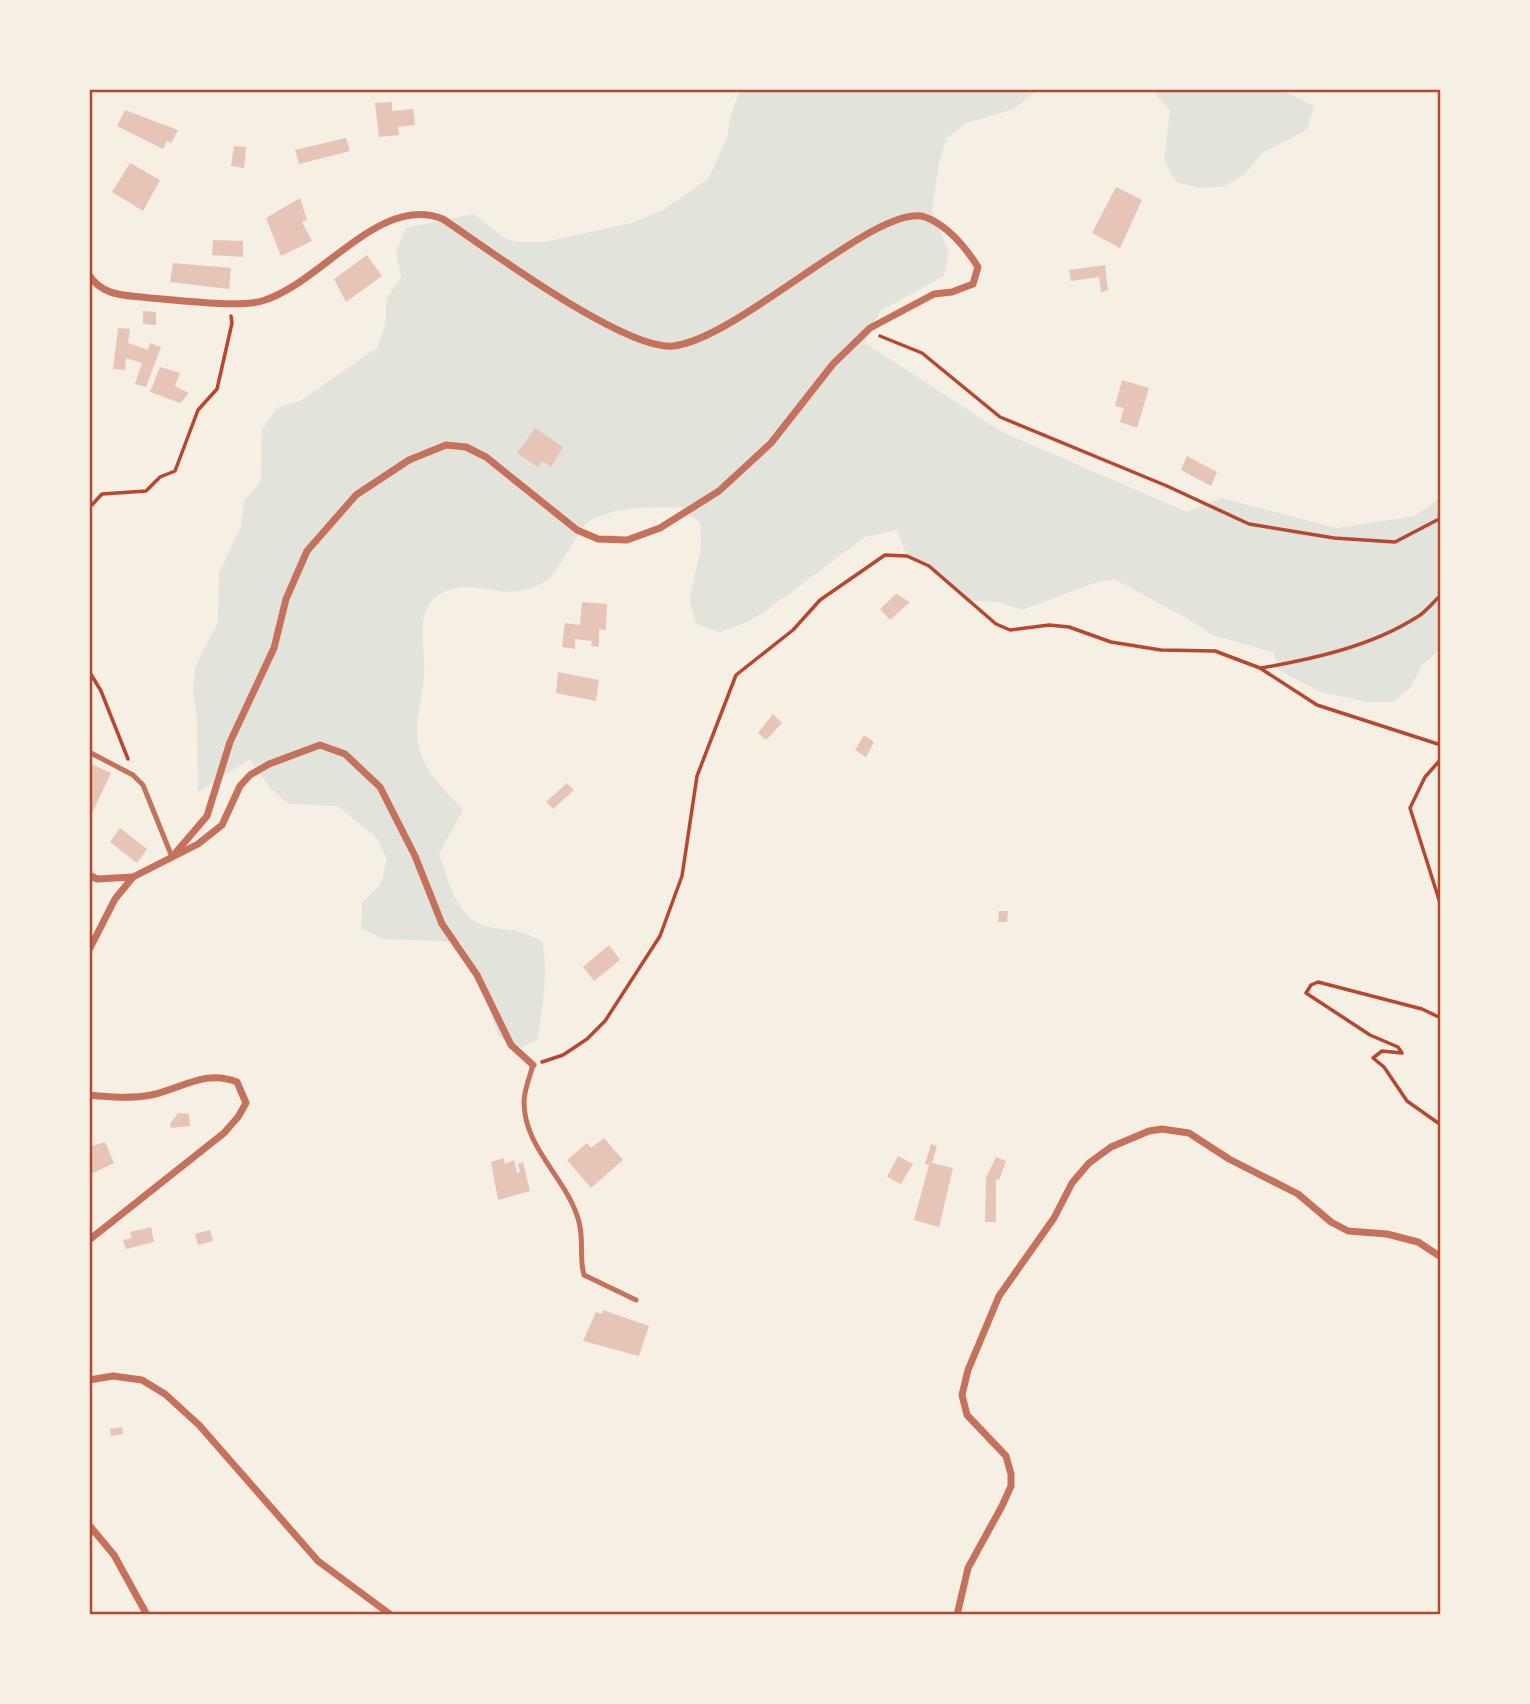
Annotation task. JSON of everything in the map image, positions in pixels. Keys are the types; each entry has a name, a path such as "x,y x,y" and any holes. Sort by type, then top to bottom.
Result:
{"street":[{"path":"89,275 97,287 112,294 199,303 259,303 296,287 381,224 415,212 429,213 443,219 550,293 643,341 673,346 712,333 746,314 869,233 900,218 924,216 946,229 965,248 978,267 973,284 952,292 934,294 870,328 833,364 771,443 719,491 660,528 627,540 598,540 577,530 486,457 466,447 446,445 410,460 356,495 307,551 286,599 274,648 230,742 207,816 172,857"},
{"path":"89,950 115,899 133,877 198,844 222,825 240,786 250,775 320,745 345,754 380,787 415,856 442,924 477,975 511,1045 533,1065"},
{"path":"89,875 97,879 133,877"},
{"path":"89,1095 150,1095 205,1077 225,1077 237,1082 244,1091 246,1102 238,1117 224,1133 89,1240"},
{"path":"957,1615 968,1568 1011,1486 1006,1456 967,1415 962,1395 968,1370 999,1296 1054,1218 1072,1183 1089,1163 1111,1147 1149,1131 1162,1129 1189,1133 1229,1159 1298,1194 1331,1222 1348,1231 1387,1234 1418,1242 1441,1257"},
{"path":"89,1380 113,1376 142,1380 165,1394 199,1425 318,1561 391,1615"},
{"path":"89,1525 114,1555 148,1615"}],"lane":[{"path":"89,752 133,775 144,785 172,857"},
{"path":"533,1065 524,1101 531,1133 534,1144 569,1195 580,1225 580,1261 584,1275 636,1300"}],"path":[{"path":"89,508 102,494 146,491 160,477 175,471 198,410 217,388 232,323 228,302"},
{"path":"870,328 885,341 922,354 1000,417 1167,485 1250,524 1334,538 1395,542 1441,518"},
{"path":"533,1065 563,1055 587,1039 605,1021 660,936 682,876 689,811 697,776 736,676 793,630 820,600 885,555 907,556 929,566 996,625 1010,630 1049,625 1069,627 1111,642 1182,653 1215,651 1260,668 1317,705 1441,745"},
{"path":"1260,668 1292,663 1365,642 1418,617 1441,595"},
{"path":"89,671 101,691 133,775"},
{"path":"1441,759 1425,777 1410,808 1441,906"},
{"path":"1441,1018 1422,1009 1318,982 1311,985 1306,993 1370,1035 1398,1046 1402,1053 1382,1051 1373,1058 1384,1067 1407,1101 1441,1125"}],"shaded area":[{"path":"740,89 1038,89 1014,109 966,123 947,138 939,162 932,211 949,253 944,276 880,311 865,343 1002,432 1187,512 1221,498 1337,528 1415,516 1441,497 1441,649 1422,665 1411,687 1393,702 1368,702 1320,692 1280,671 1273,652 1212,635 1190,620 1114,579 1091,584 1022,610 999,602 970,601 929,566 907,556 897,530 865,537 766,611 745,623 720,632 696,624 689,599 701,549 700,523 682,507 634,508 599,517 583,527 555,571 544,582 530,588 506,592 473,587 451,589 438,595 429,604 423,626 424,677 417,723 420,751 432,775 463,810 439,854 452,890 463,911 471,919 482,925 524,933 542,942 545,978 538,1039 517,1050 498,1035 482,986 461,942 382,939 361,928 362,903 381,884 387,859 376,837 337,806 289,804 270,788 250,759 198,792 197,717 193,692 195,667 218,622 219,573 241,526 244,501 261,480 262,430 277,408 302,400 378,347 385,324 387,298 401,277 396,252 406,228 473,214 505,238 516,242 545,242 631,223 663,210 708,179 728,136 729,121"},
{"path":"1150,89 1280,89 1314,106 1307,130 1262,153 1246,173 1225,186 1199,188 1176,182 1164,160 1170,110"}],"building":[{"path":"392,102 392,111 413,109 415,125 398,127 399,135 379,137 375,103"},
{"path":"125,110 178,130 171,143 167,141 163,149 117,126"},
{"path":"346,138 350,151 299,164 295,150"},
{"path":"234,146 246,147 244,168 231,166"},
{"path":"130,163 160,180 143,211 112,192"},
{"path":"1116,187 1142,200 1120,248 1092,233"},
{"path":"300,198 307,220 302,222 312,241 281,256 266,218"},
{"path":"213,240 243,241 243,257 212,255"},
{"path":"367,255 382,276 346,302 334,279"},
{"path":"173,263 231,268 229,289 170,282"},
{"path":"1105,265 1108,290 1101,292 1099,277 1071,281 1069,270"},
{"path":"143,311 156,312 156,325 143,324"},
{"path":"118,328 130,329 128,343 148,350 150,343 161,347 146,387 135,384 142,363 126,358 125,370 113,369"},
{"path":"160,367 180,373 175,386 189,393 180,403 150,392"},
{"path":"1122,380 1149,388 1137,428 1120,422 1124,408 1115,406"},
{"path":"535,428 563,447 551,467 542,461 538,467 517,453"},
{"path":"1187,456 1217,472 1211,486 1181,470"},
{"path":"896,594 910,602 890,620 880,609"},
{"path":"582,602 607,604 606,630 599,629 599,647 591,646 592,641 575,639 575,649 562,647 565,623 580,625"},
{"path":"558,672 599,680 596,701 556,693"},
{"path":"773,714 782,723 766,740 758,733"},
{"path":"864,735 874,742 866,757 855,750"},
{"path":"89,763 111,773 92,813 89,812"},
{"path":"567,783 574,790 553,809 546,802"},
{"path":"120,828 147,849 137,863 110,842"},
{"path":"999,911 1008,911 1007,922 998,922"},
{"path":"609,945 620,960 594,981 583,967"},
{"path":"178,1113 189,1114 190,1126 171,1128 170,1124"},
{"path":"604,1138 623,1160 591,1188 567,1160 587,1143 591,1148"},
{"path":"105,1142 114,1163 89,1175 89,1147"},
{"path":"931,1144 937,1146 932,1163 953,1168 939,1227 914,1220 929,1165 925,1164"},
{"path":"898,1156 913,1164 901,1184 887,1177"},
{"path":"996,1157 1006,1161 999,1180 996,1179 996,1222 985,1222 986,1178"},
{"path":"504,1158 505,1164 514,1160 517,1173 520,1172 518,1164 523,1162 530,1191 498,1200 491,1162"},
{"path":"151,1227 154,1242 126,1249 123,1240 132,1238 130,1232"},
{"path":"210,1230 213,1241 198,1245 195,1234"},
{"path":"603,1310 649,1326 639,1356 583,1341 596,1312 602,1314"},
{"path":"122,1427 123,1434 111,1436 110,1429"}]}
